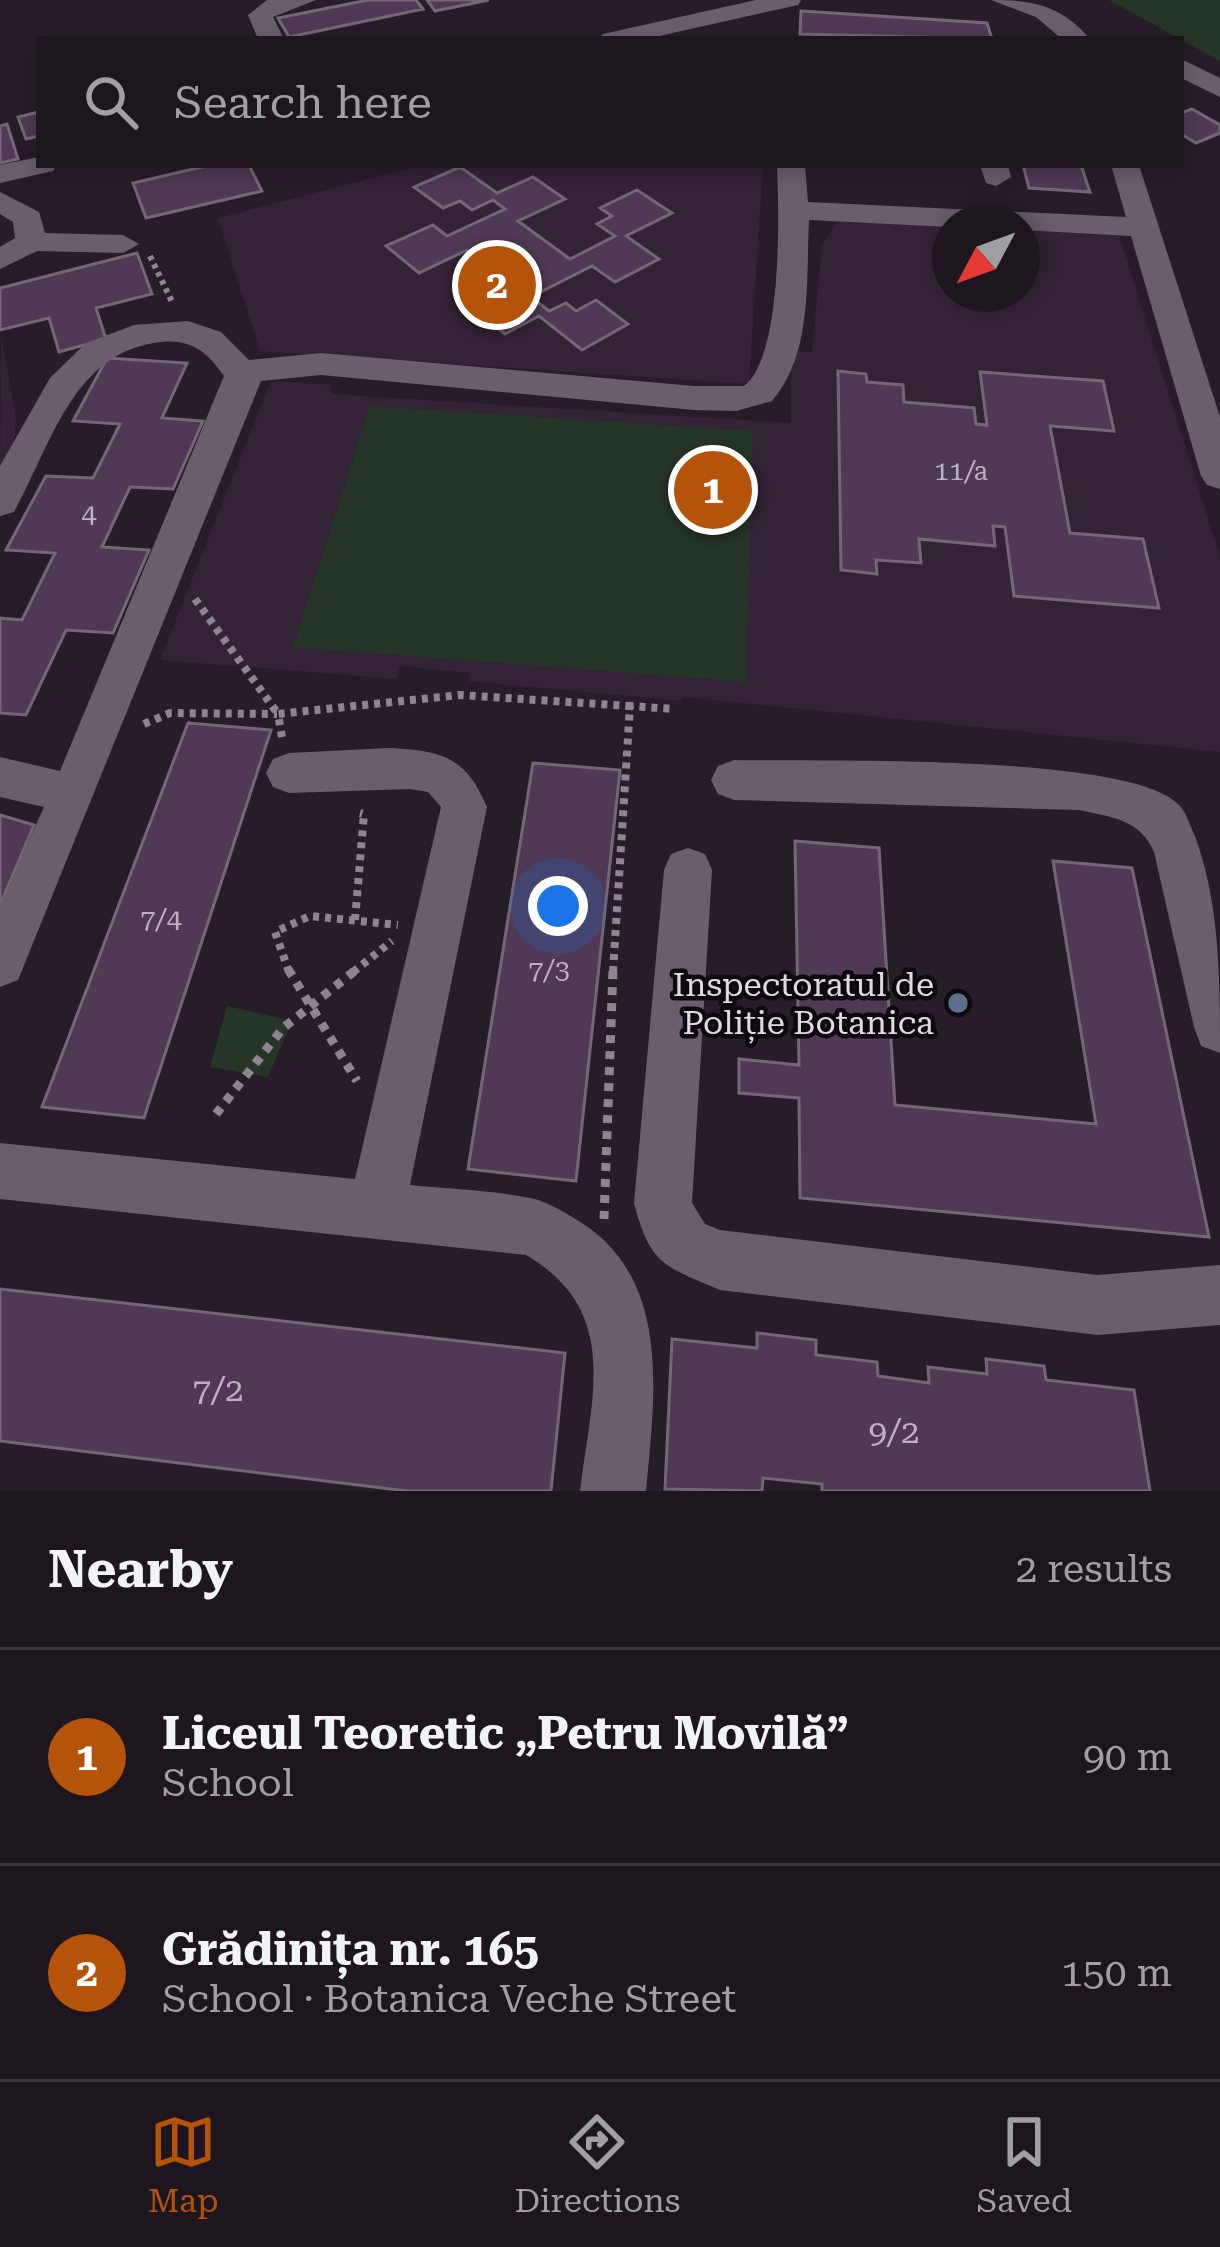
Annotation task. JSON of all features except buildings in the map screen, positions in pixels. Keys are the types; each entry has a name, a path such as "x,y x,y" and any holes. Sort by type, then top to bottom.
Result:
{"street":[{"path":"270,36 260,15 275,5 304,0"},
{"path":"652,30 647,20 656,11 704,0"},
{"path":"625,36 754,17 788,0"},
{"path":"1003,0 1058,20 1074,36"},
{"path":"1184,69 1220,88"},
{"path":"0,175 36,167"},
{"path":"0,962 242,376 254,370 321,364 694,398 742,398 760,393 780,364 794,210 791,168"},
{"path":"1126,168 1218,464"},
{"path":"0,201 28,218 32,242"},
{"path":"794,210 1145,227"},
{"path":"0,260 32,242 123,244"},
{"path":"0,502 76,367 103,348 160,332 186,331 215,344 242,376"},
{"path":"289,773 413,771 441,776 455,786 464,807 376,1212"},
{"path":"0,777 73,794"},
{"path":"734,780 1079,790 1137,802 1164,820 1178,852 1220,1027"},
{"path":"688,870 663,1170 669,1226 684,1245 720,1260 1098,1305 1220,1294"},
{"path":"0,1171 533,1227 565,1240 603,1280 619,1312 626,1345 613,1491"}],"path":[{"path":"123,244 150,254 186,331"},
{"path":"101,724 140,725 170,713 278,714 214,621 180,583 160,579"},
{"path":"603,1280 615,913 630,706 674,710"},
{"path":"216,1114 283,1028 311,1004 365,958 414,926 310,916 275,932 288,970 311,1004 359,1084 396,1121"}],"shaded area":[{"path":"410,168 763,168 749,384 260,351 218,218"},
{"path":"839,220 932,224 932,312 1040,312 1040,229 1118,232 1220,557 1220,752 683,697 681,701 468,681 469,673 400,666 397,679 160,660 271,381 331,385 331,394 791,423 791,352 812,352 822,244"},
{"path":"1,334 16,419 10,482 0,484"}],"green space":[{"path":"1109,0 1220,0 1220,61 1184,41 1184,36 1175,36"},
{"path":"370,406 753,431 746,682 293,647"},
{"path":"227,1006 292,1021 268,1077 210,1067"}],"place":[{"name":"Grădinița nr. 165","path":"497,285"},
{"name":"Liceul Teoretic „Petru Movilă”","path":"713,490"},
{"name":"Inspectoratul de Poliție Botanica","path":"958,1003"}]}
